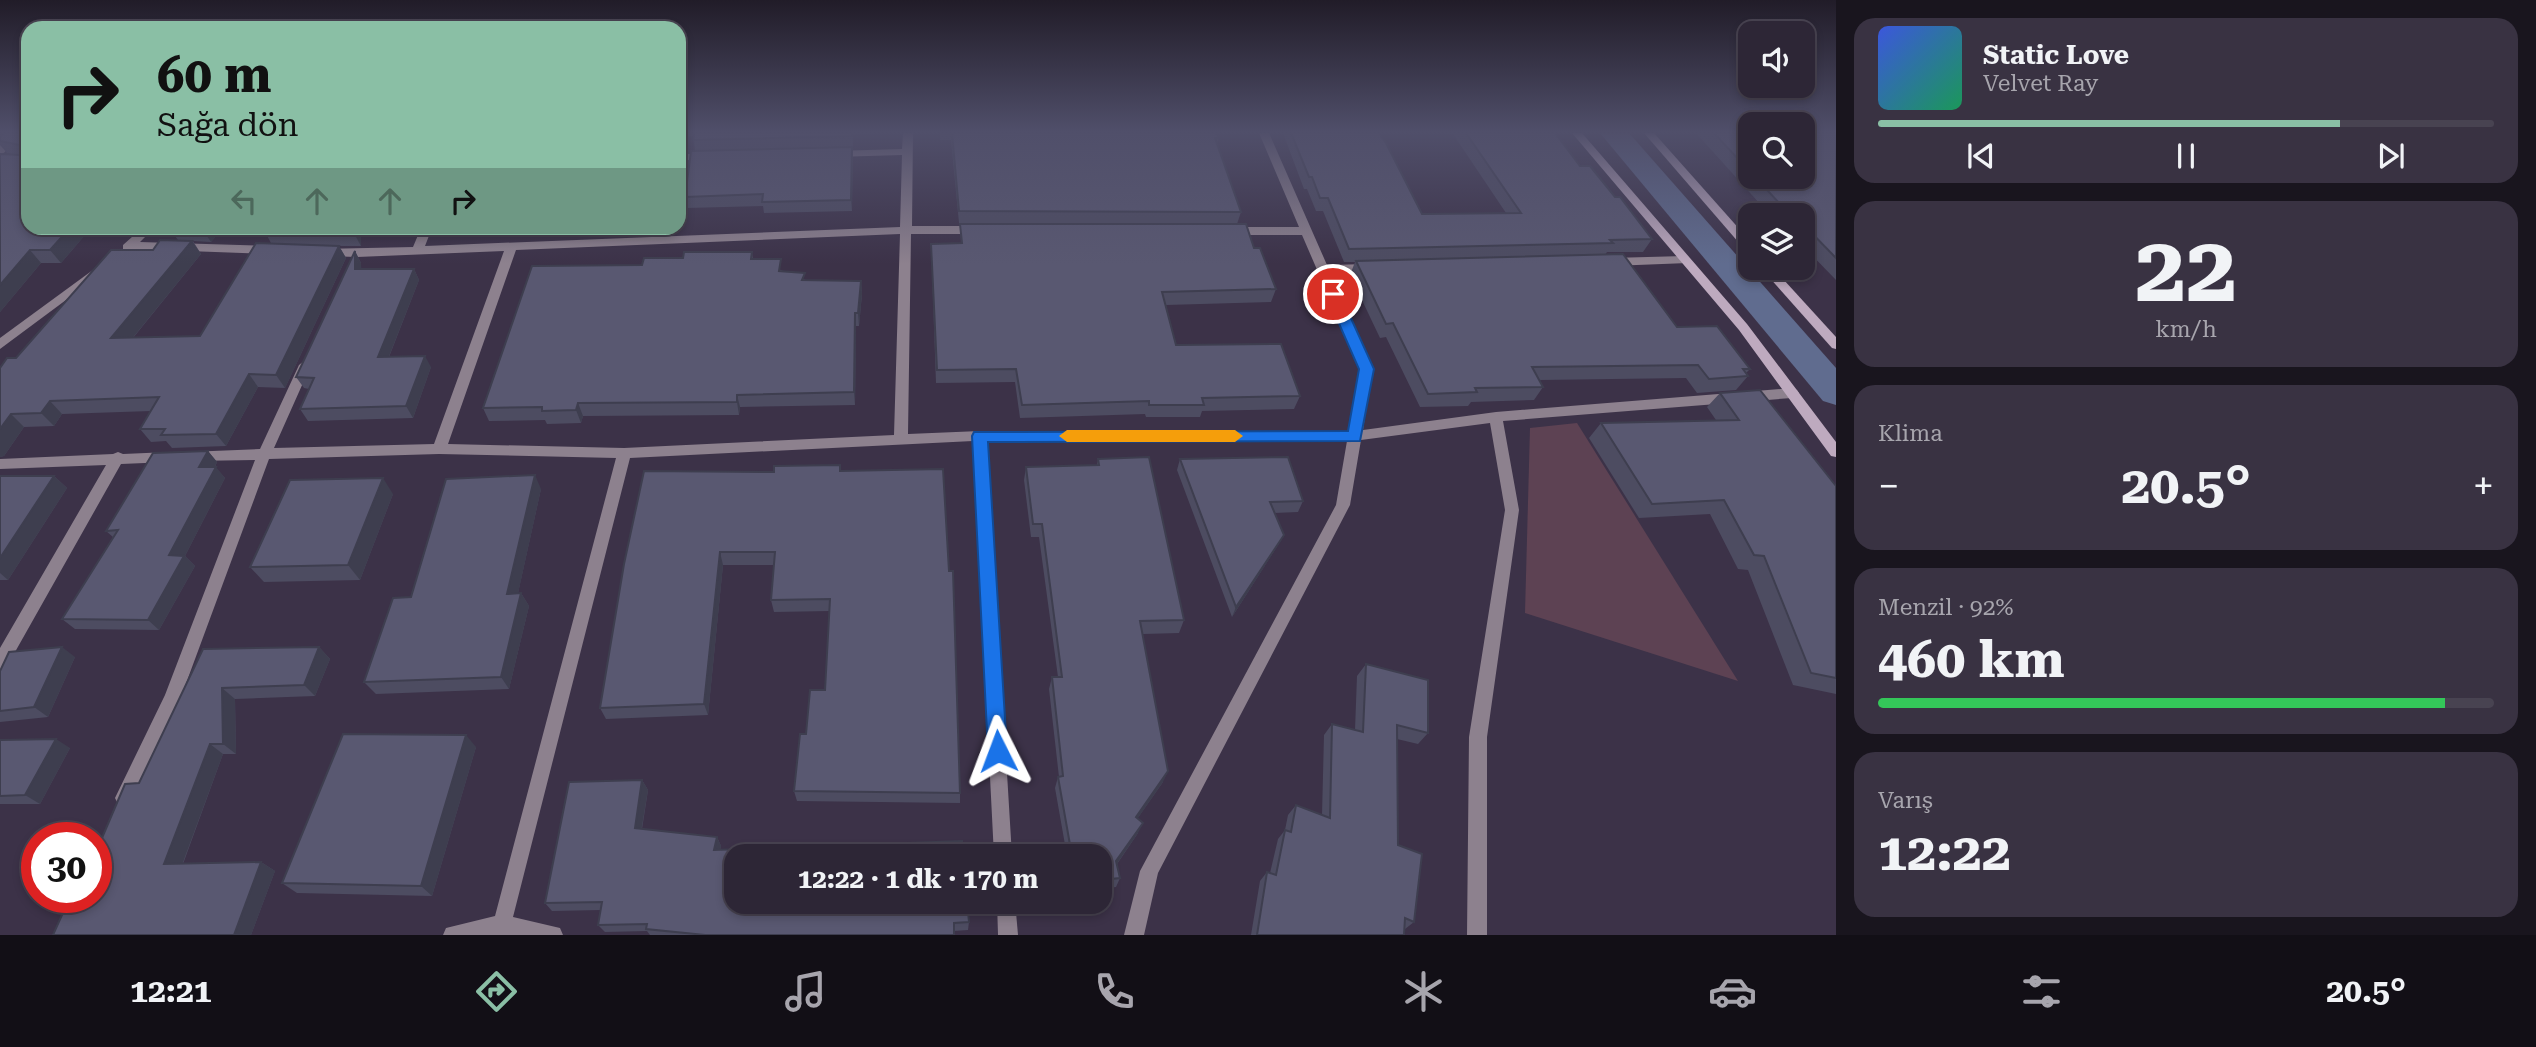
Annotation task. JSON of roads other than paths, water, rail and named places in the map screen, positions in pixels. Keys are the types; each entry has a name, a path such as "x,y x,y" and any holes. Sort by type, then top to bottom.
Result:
{"street":[{"path":"901,440 908,177"},
{"path":"1133,935 1149,871 1343,505 1366,369 1283,177"},
{"path":"1614,177 1743,327 1836,452"},
{"path":"1687,177 1738,234"},
{"path":"317,251 354,259 418,250 512,245 907,230 990,230"},
{"path":"1224,231 1307,232"},
{"path":"120,253 141,235"},
{"path":"418,250 423,235"},
{"path":"131,245 277,250"},
{"path":"439,449 512,245"},
{"path":"1600,262 1684,260"},
{"path":"0,345 109,262"},
{"path":"1322,269 1378,268"},
{"path":"1778,280 1836,345"},
{"path":"120,808 173,697 264,455 310,354"},
{"path":"0,464 118,457 439,449 624,453 980,436 1355,436 1496,417 1791,393"},
{"path":"1477,935 1478,737 1512,510 1496,417"},
{"path":"980,436 1002,844"},
{"path":"502,924 624,453"},
{"path":"0,663 118,457"},
{"path":"1007,914 1008,935"},
{"path":"453,935 502,924 553,935"}],"waterway":[{"path":"1651,177 1836,392"}]}
